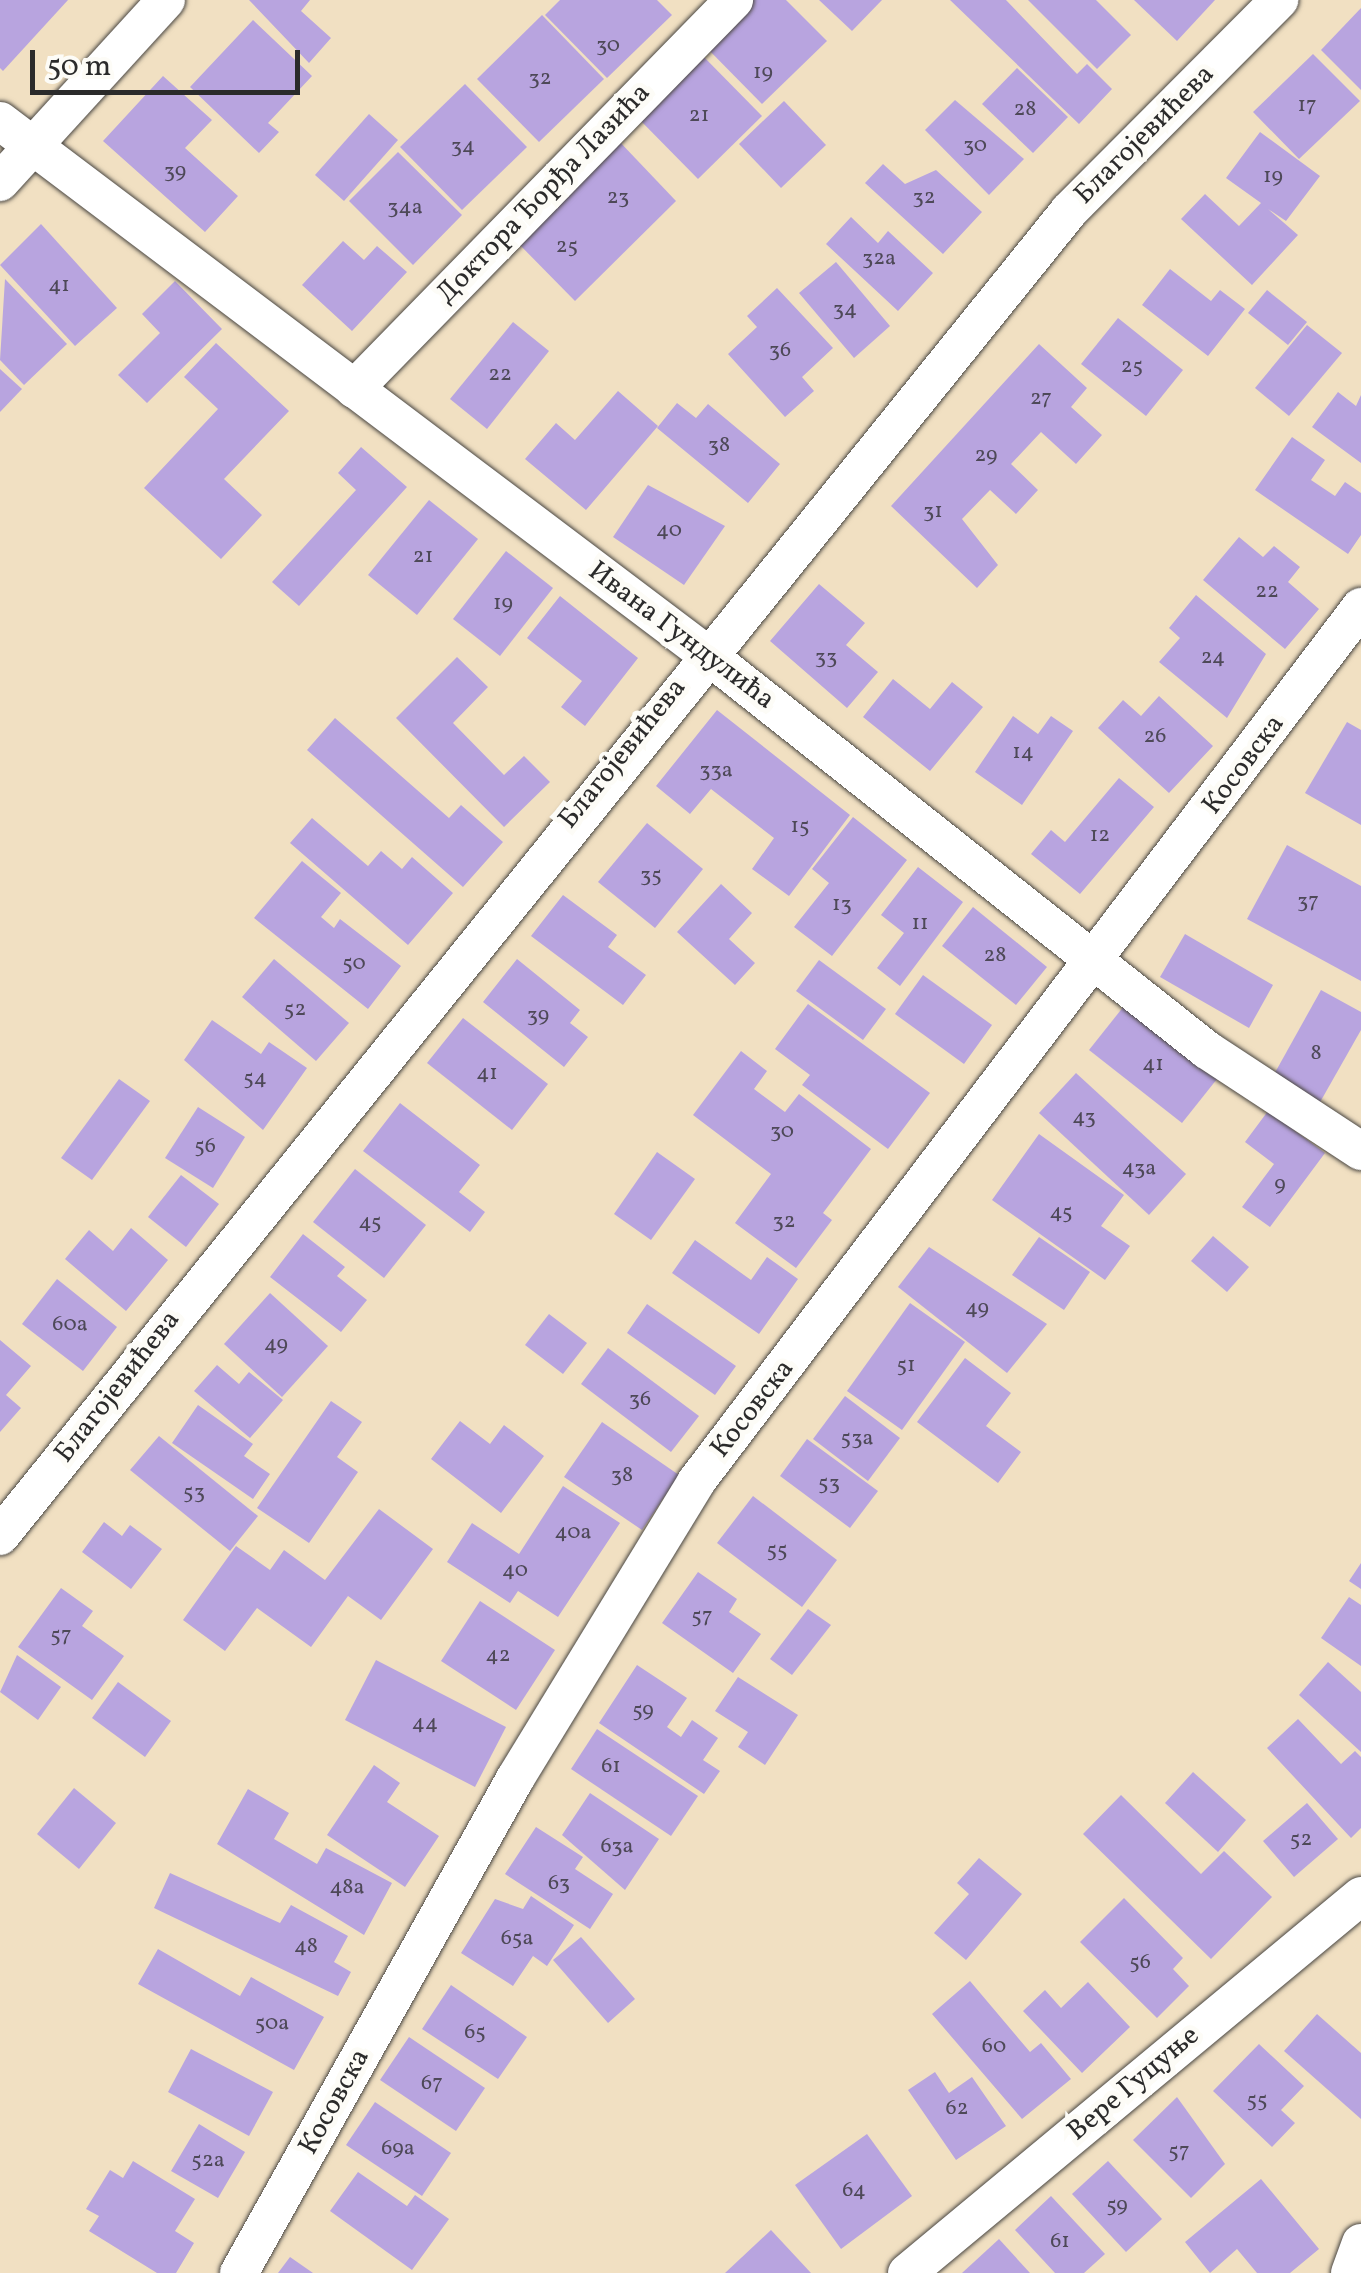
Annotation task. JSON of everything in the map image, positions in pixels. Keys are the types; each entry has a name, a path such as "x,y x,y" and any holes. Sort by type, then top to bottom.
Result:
{"street":[{"path":"0,182 166,0"},
{"name":"Доктора Ђорђа Лазића","path":"354,388 734,0"},
{"name":"Благојевићева","path":"0,1536 705,653 1069,211 1279,0"},
{"name":"Ивана Гундулића","path":"0,121 705,653 1100,960 1207,1050 1361,1151"},
{"name":"Косовска","path":"239,2273 515,1779 696,1482 1100,960 1361,607"},
{"name":"Вере Гуцуње","path":"907,2273 1361,1896"},
{"path":"1350,2273 1361,2242"}],"building":[{"path":"0,0 68,0 3,71 0,68"},
{"path":"249,0 310,0 301,11 331,38 309,63"},
{"path":"560,0 657,0 672,15 607,78 545,15"},
{"path":"742,0 786,0 827,41 762,104 700,41"},
{"path":"819,0 882,0 852,31"},
{"path":"950,0 1006,0 1077,74 1087,64 1112,89 1079,124"},
{"path":"1028,0 1096,0 1131,35 1097,69"},
{"path":"1134,0 1215,0 1177,41"},
{"path":"1361,8 1361,90 1321,50"},
{"path":"542,15 604,79 539,142 477,79"},
{"path":"253,20 312,76 268,123 279,132 259,153 190,87"},
{"path":"700,53 762,116 698,179 636,116"},
{"path":"1313,54 1360,101 1299,159 1253,112"},
{"path":"1017,68 1068,117 1033,153 982,104"},
{"path":"163,76 212,120 185,148 238,196 205,232 103,141"},
{"path":"465,84 527,147 462,210 400,147"},
{"path":"955,100 1024,159 989,195 925,130"},
{"path":"784,101 826,145 781,188 739,144"},
{"path":"369,114 398,140 344,201 315,175"},
{"path":"1260,132 1320,176 1286,221 1268,209 1298,235 1252,285 1181,219 1205,194 1239,226 1261,203 1226,178"},
{"path":"617,139 676,201 575,301 514,239"},
{"path":"398,152 462,215 413,265 349,201"},
{"path":"883,164 905,184 936,170 982,212 943,254 865,183"},
{"path":"851,217 878,243 888,231 933,273 898,311 826,244"},
{"path":"41,224 117,308 75,346 0,265"},
{"path":"343,241 364,260 377,246 407,272 352,331 302,285"},
{"path":"836,262 890,326 854,358 799,293"},
{"path":"1170,269 1211,301 1220,290 1245,309 1208,356 1142,305"},
{"path":"5,279 67,344 24,385 0,360"},
{"path":"175,281 222,329 147,403 118,375 160,333 142,314"},
{"path":"777,288 833,348 802,377 814,391 785,417 728,354 757,327 747,316"},
{"path":"1267,290 1307,322 1288,345 1248,313"},
{"path":"1118,318 1183,370 1146,416 1081,364"},
{"path":"513,322 549,351 487,429 450,399"},
{"path":"1307,325 1342,353 1289,416 1255,388"},
{"path":"216,343 289,411 224,479 262,515 221,559 144,488 218,409 184,377"},
{"path":"1039,344 1087,388 1071,407 1102,435 1076,464 1041,432 1011,464 1038,490 1016,514 990,490 962,519 998,565 977,588 891,506"},
{"path":"0,369 22,389 0,412"},
{"path":"618,391 658,426 586,510 525,459 556,423 575,440"},
{"path":"1338,392 1356,406 1361,395 1361,463 1312,427"},
{"path":"677,403 696,418 708,404 780,464 748,503 657,428"},
{"path":"1292,437 1325,460 1311,480 1335,496 1345,482 1361,493 1361,535 1348,554 1255,490"},
{"path":"361,447 407,487 299,606 272,582 356,490 338,473"},
{"path":"648,485 725,526 684,585 613,537"},
{"path":"429,500 478,539 417,615 368,575"},
{"path":"1239,537 1263,557 1274,546 1300,567 1288,582 1319,609 1285,649 1203,580"},
{"path":"506,551 553,588 500,656 453,619"},
{"path":"819,584 865,623 846,645 878,672 847,708 770,641"},
{"path":"1196,595 1266,654 1227,718 1159,662 1180,638 1169,628"},
{"path":"560,596 638,658 585,726 561,707 582,681 527,638"},
{"path":"457,657 488,687 453,723 504,775 524,756 550,782 504,827 396,718"},
{"path":"893,679 930,709 952,682 983,707 930,771 863,717"},
{"path":"1159,696 1213,746 1169,793 1098,728 1123,700 1141,716"},
{"path":"717,710 850,815 789,896 752,869 774,838 711,789 690,814 656,786"},
{"path":"1013,716 1038,734 1051,716 1073,731 1022,805 975,772"},
{"path":"335,718 449,818 461,805 503,842 463,887 307,750"},
{"path":"1347,722 1361,730 1361,825 1305,793"},
{"path":"1119,778 1154,807 1080,894 1031,854 1051,830 1065,842"},
{"path":"853,817 907,860 832,956 794,927 829,883 812,869"},
{"path":"312,818 368,866 381,851 402,869 412,857 453,893 408,945 290,843"},
{"path":"647,823 703,869 655,928 598,882"},
{"path":"1287,845 1361,886 1361,981 1247,919"},
{"path":"302,861 341,893 321,917 334,928 340,919 401,966 368,1009 254,918"},
{"path":"918,867 963,902 900,986 877,968 904,933 881,915"},
{"path":"721,884 752,913 729,939 755,963 735,985 677,932"},
{"path":"563,895 617,935 608,947 646,975 623,1005 531,936"},
{"path":"973,907 1047,967 1016,1005 942,946"},
{"path":"1185,934 1273,985 1249,1028 1160,977"},
{"path":"274,959 349,1023 316,1061 242,997"},
{"path":"517,959 580,1010 570,1023 588,1037 564,1067 483,1002"},
{"path":"819,960 886,1009 863,1040 796,991"},
{"path":"923,975 992,1025 964,1064 895,1014"},
{"path":"1321,990 1361,1012 1361,1030 1319,1104 1272,1078"},
{"path":"808,1004 930,1093 888,1149 802,1085 810,1075 775,1049"},
{"path":"1124,1006 1217,1079 1182,1123 1089,1050"},
{"path":"463,1018 548,1084 512,1130 427,1063"},
{"path":"212,1020 261,1054 269,1042 307,1068 263,1130 184,1060"},
{"path":"741,1051 767,1071 754,1089 785,1112 799,1094 871,1149 823,1213 832,1220 796,1268 735,1223 771,1174 693,1115"},
{"path":"1076,1073 1186,1174 1149,1215 1039,1113"},
{"path":"119,1079 150,1101 92,1180 61,1158"},
{"path":"400,1103 480,1165 459,1192 485,1212 470,1232 363,1151"},
{"path":"198,1107 245,1137 213,1188 165,1158"},
{"path":"1268,1111 1325,1153 1270,1227 1242,1207 1274,1164 1245,1142"},
{"path":"1039,1134 1124,1195 1101,1226 1130,1246 1105,1280 992,1200"},
{"path":"657,1152 695,1179 651,1240 614,1214"},
{"path":"355,1169 426,1225 384,1278 313,1222"},
{"path":"181,1175 219,1204 186,1247 148,1217"},
{"path":"131,1228 168,1260 126,1311 65,1259 89,1230 113,1251"},
{"path":"303,1234 345,1267 337,1276 367,1300 341,1332 270,1277"},
{"path":"1213,1236 1249,1267 1227,1292 1191,1261"},
{"path":"1039,1237 1090,1272 1064,1310 1012,1275"},
{"path":"695,1240 751,1280 767,1257 798,1279 759,1334 672,1273"},
{"path":"929,1247 1047,1324 1007,1373 898,1287"},
{"path":"57,1279 117,1327 83,1371 22,1324"},
{"path":"270,1293 328,1346 282,1397 224,1344"},
{"path":"910,1303 965,1342 902,1430 847,1391"},
{"path":"647,1304 736,1366 715,1395 627,1333"},
{"path":"549,1314 587,1343 563,1374 525,1345"},
{"path":"0,1340 31,1366 6,1395 21,1408 0,1432"},
{"path":"608,1348 699,1416 671,1452 581,1384"},
{"path":"965,1358 1011,1393 986,1426 1021,1452 998,1483 917,1422"},
{"path":"217,1365 239,1384 249,1372 283,1400 250,1438 194,1391"},
{"path":"845,1396 900,1438 868,1481 813,1439"},
{"path":"331,1401 362,1422 337,1457 358,1472 309,1543 257,1508"},
{"path":"198,1405 253,1444 244,1456 270,1474 253,1499 172,1443"},
{"path":"460,1421 490,1444 504,1425 544,1456 501,1513 431,1459"},
{"path":"602,1422 679,1475 642,1530 564,1477"},
{"path":"159,1436 258,1516 230,1551 130,1470"},
{"path":"807,1439 878,1491 850,1528 780,1476"},
{"path":"563,1486 620,1523 558,1617 518,1591 510,1603 447,1562 472,1523 519,1554"},
{"path":"753,1496 837,1560 802,1607 717,1543"},
{"path":"379,1509 433,1549 381,1620 348,1596 311,1647 257,1608 225,1651 183,1620 236,1546 270,1570 284,1550 325,1580"},
{"path":"104,1522 122,1536 130,1525 162,1549 131,1589 82,1552"},
{"path":"1361,1563 1361,1589 1349,1581"},
{"path":"698,1572 737,1599 729,1612 761,1634 733,1673 662,1623"},
{"path":"61,1588 93,1611 82,1626 124,1656 92,1700 18,1647"},
{"path":"1349,1597 1361,1605 1361,1666 1321,1638"},
{"path":"480,1601 555,1650 516,1710 441,1661"},
{"path":"808,1609 831,1625 792,1675 770,1659"},
{"path":"17,1655 61,1687 38,1720 0,1692"},
{"path":"376,1660 506,1727 475,1787 345,1720"},
{"path":"1328,1662 1361,1692 1361,1752 1299,1695"},
{"path":"637,1665 687,1698 667,1727 681,1737 692,1720 718,1738 703,1760 720,1771 704,1794 599,1723"},
{"path":"738,1677 798,1715 765,1765 738,1747 748,1732 715,1711"},
{"path":"118,1682 171,1721 145,1757 92,1718"},
{"path":"1298,1719 1341,1764 1355,1751 1361,1757 1361,1828 1351,1838 1267,1748"},
{"path":"597,1729 698,1796 671,1836 571,1769"},
{"path":"374,1765 400,1783 387,1802 439,1836 405,1887 327,1835"},
{"path":"1193,1772 1246,1820 1218,1852 1165,1803"},
{"path":"74,1788 116,1823 79,1869 37,1834"},
{"path":"248,1789 289,1813 274,1839 317,1864 326,1848 392,1883 364,1935 217,1844"},
{"path":"590,1793 659,1839 625,1890 562,1835"},
{"path":"1121,1795 1201,1874 1224,1851 1272,1897 1211,1959 1083,1834"},
{"path":"1307,1803 1338,1839 1294,1877 1263,1841"},
{"path":"536,1827 583,1857 575,1869 613,1894 590,1929 505,1874"},
{"path":"979,1858 1022,1894 966,1960 934,1933 969,1894 957,1883"},
{"path":"170,1873 280,1923 291,1905 348,1936 334,1962 351,1972 338,1996 154,1908"},
{"path":"531,1896 574,1925 547,1966 533,1956 513,1986 461,1953 495,1899 523,1909"},
{"path":"1124,1898 1183,1958 1173,1969 1189,1986 1157,2018 1080,1942"},
{"path":"581,1937 635,1999 608,2023 553,1960"},
{"path":"158,1949 240,1996 251,1977 324,2017 294,2070 138,1984"},
{"path":"970,1981 1030,2052 1041,2043 1071,2079 1022,2119 932,2014"},
{"path":"1088,1982 1130,2027 1082,2073 1023,2011 1045,1990 1061,2008"},
{"path":"451,1985 527,2037 498,2079 422,2029"},
{"path":"1317,2014 1361,2053 1361,2119 1284,2051"},
{"path":"409,2037 485,2088 456,2131 380,2080"},
{"path":"1259,2044 1304,2086 1281,2110 1295,2123 1272,2147 1213,2091"},
{"path":"191,2049 273,2092 249,2136 168,2092"},
{"path":"935,2072 949,2093 972,2077 1006,2126 956,2160 908,2090"},
{"path":"1177,2097 1225,2164 1191,2198 1133,2140"},
{"path":"375,2102 451,2153 422,2196 346,2145"},
{"path":"199,2124 245,2152 218,2198 171,2171"},
{"path":"867,2134 912,2196 841,2249 795,2185"},
{"path":"133,2161 195,2199 175,2231 194,2243 176,2273 157,2273 89,2231 99,2216 86,2209 110,2170 123,2178"},
{"path":"1108,2161 1162,2219 1126,2252 1072,2194"},
{"path":"358,2172 407,2206 415,2195 449,2219 412,2270 330,2211"},
{"path":"1261,2179 1319,2249 1290,2273 1257,2273 1237,2249 1210,2273 1185,2242"},
{"path":"1051,2196 1105,2254 1084,2273 1055,2273 1015,2230"},
{"path":"771,2230 811,2273 725,2273"},
{"path":"999,2239 1030,2273 962,2273"},
{"path":"290,2257 313,2273 278,2273"}]}
